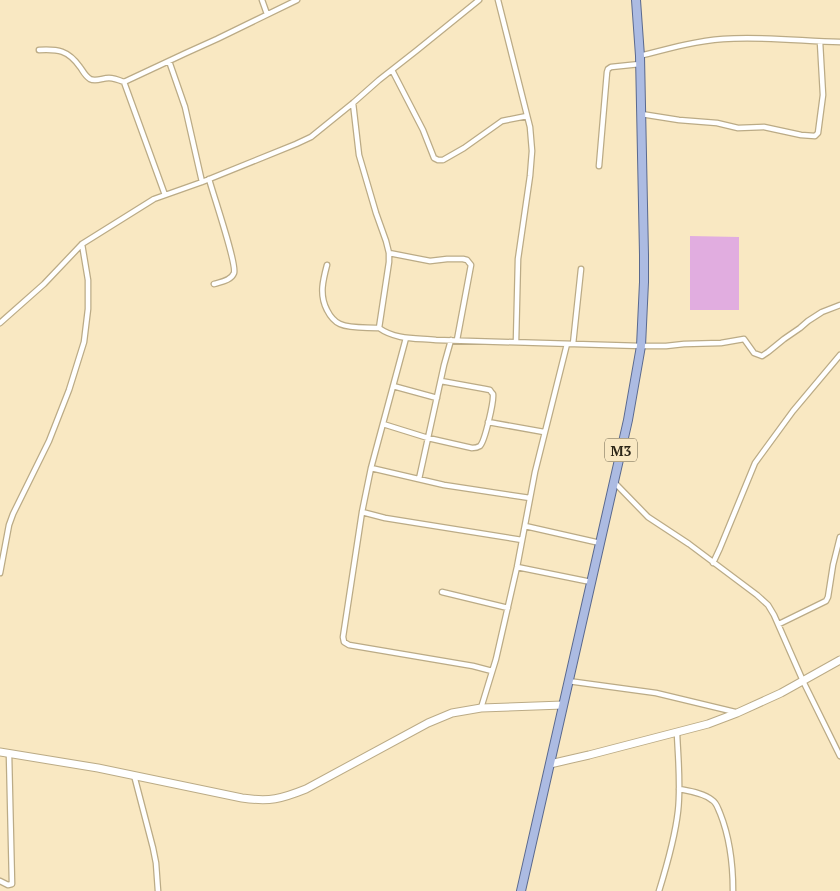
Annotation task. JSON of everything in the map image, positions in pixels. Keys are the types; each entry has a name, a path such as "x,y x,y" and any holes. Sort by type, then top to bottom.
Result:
{"main road":[{"name":"M3","path":"521,891 633,396 641,346 644,273 640,60 636,0"}],"street":[{"path":"262,0 267,14"},
{"path":"39,50 64,52 70,55 91,80 110,78 124,82 297,0"},
{"path":"0,323 44,284 82,244 154,200 311,137 479,0"},
{"path":"498,0 530,127 532,151 518,259 516,342"},
{"path":"599,166 607,72 611,67 694,43 723,39 840,42"},
{"path":"641,114 717,123 738,128 764,127 815,136 818,133 824,95 820,42"},
{"path":"169,61 185,107 202,182"},
{"path":"392,70 423,130 434,158 438,160 443,160 464,148 502,121 527,116"},
{"path":"124,82 165,196"},
{"path":"353,103 359,156 389,253 379,328"},
{"path":"209,179 234,266 234,273 230,279 214,284"},
{"path":"0,573 11,520 52,433 69,390 84,342 88,309 88,280 82,244"},
{"path":"389,253 430,261 463,259 471,265 454,340 441,381 419,479"},
{"path":"327,265 322,295 324,305 335,321 342,325 379,328 389,334 406,338 641,346 721,344 744,339 754,353 762,356 822,312 840,306"},
{"path":"481,708 508,608 544,432 570,344 581,269"},
{"path":"406,338 371,468 362,512 344,642 349,646 492,671"},
{"path":"713,563 755,463 793,411 840,355"},
{"path":"383,424 428,438 478,448 488,422 493,395 490,390 441,381"},
{"path":"394,386 437,398"},
{"path":"488,422 544,432"},
{"path":"371,468 465,489 530,498"},
{"path":"614,482 648,517 689,544 768,605 779,624 840,756"},
{"path":"362,512 385,518 522,540"},
{"path":"525,526 600,543"},
{"path":"779,624 826,601 832,565 840,537"},
{"path":"517,567 591,582"},
{"path":"442,592 508,608"},
{"path":"550,764 700,727 781,693 840,660"},
{"path":"568,681 656,693 737,713"},
{"path":"0,752 134,774 242,798 272,800 306,789 369,754 452,713 481,708 563,705"},
{"path":"659,891 674,836 678,812 677,732"},
{"path":"0,881 10,886 12,884 9,754"},
{"path":"134,774 153,848 158,891"},
{"path":"679,789 710,798 717,806 731,852 733,891"}],"shaded area":[{"path":"690,236 739,237 739,310 690,310"}]}
